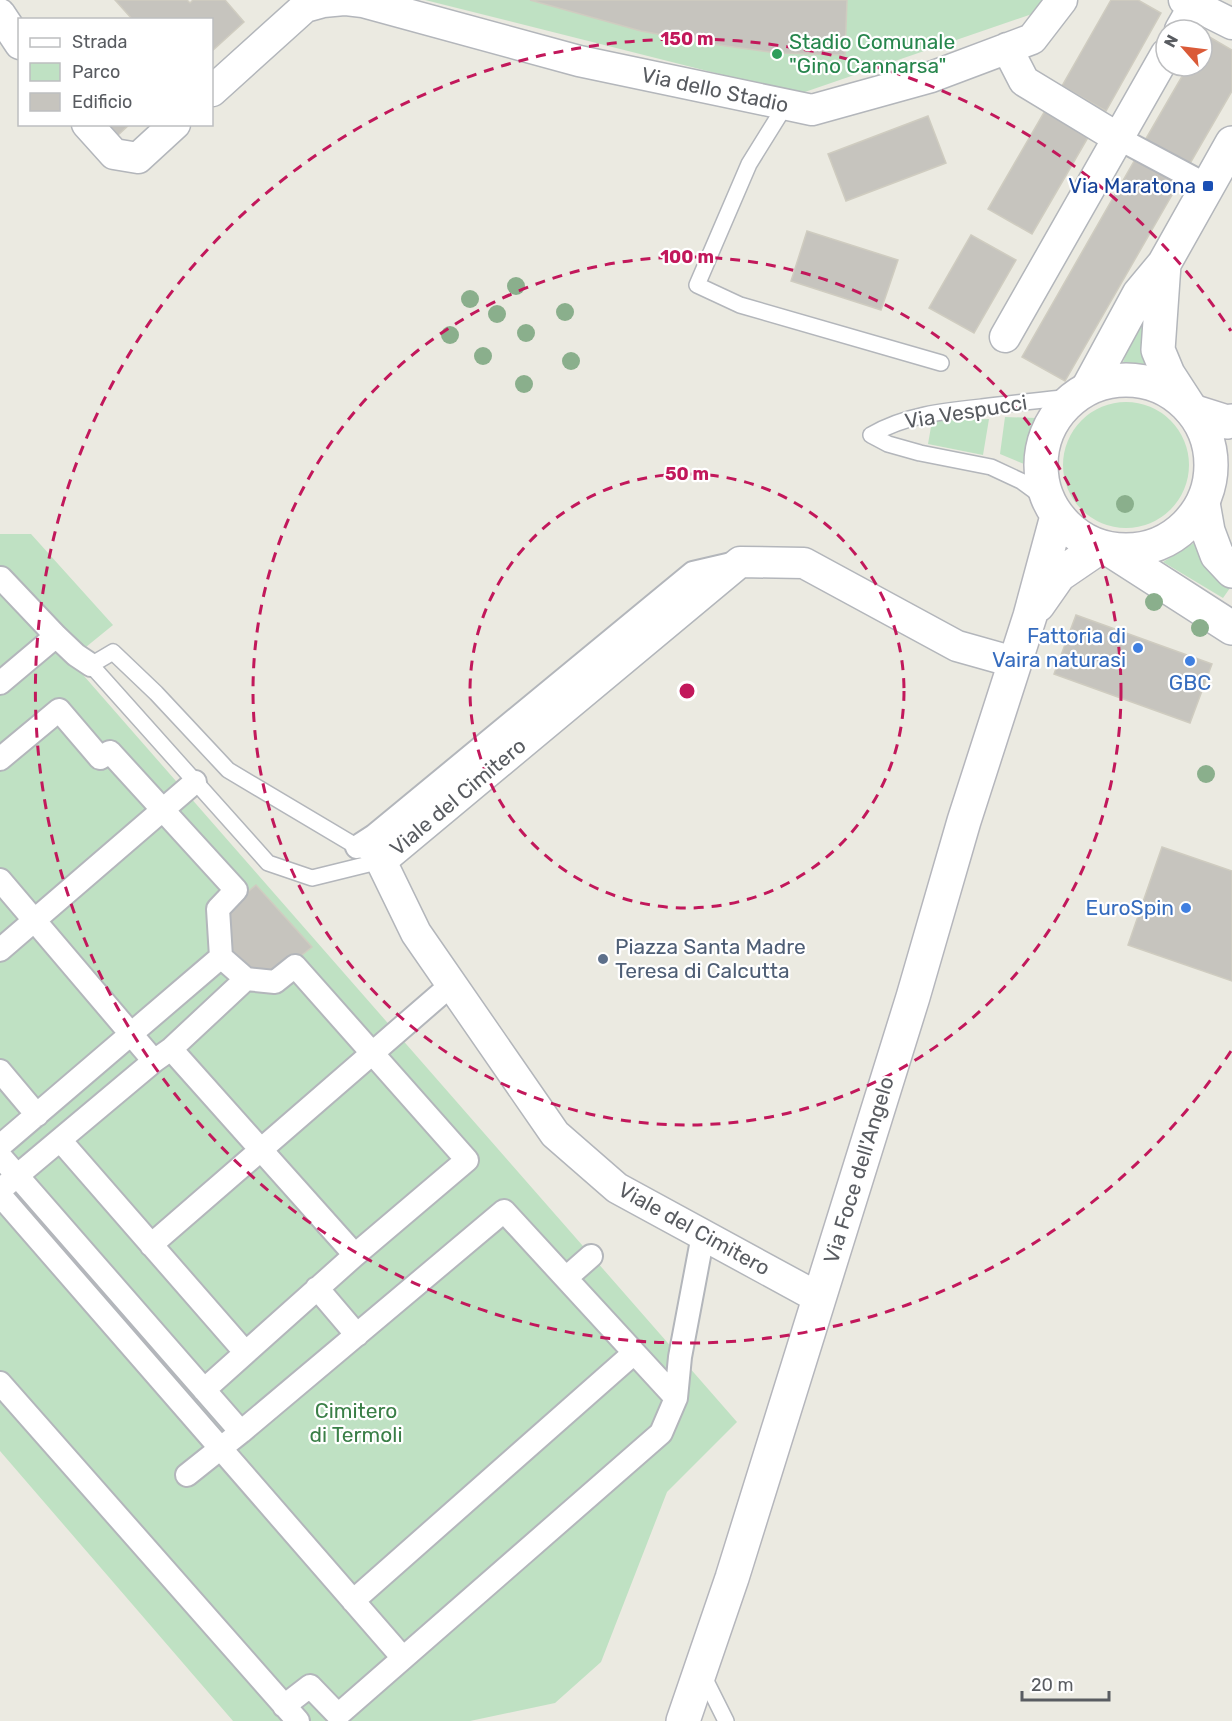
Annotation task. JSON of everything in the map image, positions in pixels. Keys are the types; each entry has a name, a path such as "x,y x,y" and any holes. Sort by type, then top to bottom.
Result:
{"main road":[{"path":"1081,393 1139,294 1164,264 1232,143"},
{"path":"1164,264 1158,350 1168,374 1205,433 1212,459 1211,475 1214,488 1208,531 1217,555 1232,571"},
{"path":"1232,421 1227,422 1192,411 1168,390 1151,383 1136,380 1104,382 1081,393 1058,414 1043,443 1040,469 1042,484 1052,508 1075,534 1104,548 1232,628"},
{"path":"1104,548 1131,551 1162,543 1175,536 1214,488"},
{"name":"Via Foce dell'Angelo","path":"683,1721 732,1578 913,997 964,821 1030,616 1052,508"},
{"name":"Via Foce dell'Angelo","path":"1030,616 1059,575 1104,548"}],"street":[{"name":"Via dello Stadio","path":"213,90 299,4 345,0 363,2 579,61 812,110 932,77 1032,39 1062,0"},
{"path":"1189,9 1232,24"},
{"path":"0,14 18,41"},
{"path":"1007,48 1024,81 1118,138 1208,186"},
{"path":"1005,336 1154,75"},
{"path":"89,126 114,154 138,158 173,126"},
{"name":"Viale del Cimitero","path":"819,1298 617,1188 555,1134 416,933 369,854 740,562 804,563 957,646 1014,662"},
{"path":"2,585 76,655 91,665"},
{"path":"0,683 56,636"},
{"path":"0,759 59,710 100,758 110,752 236,890 218,909 221,957 246,979 275,982 295,966 467,1160 354,1255 204,1390"},
{"path":"0,950 195,782"},
{"path":"0,880 131,1034 162,1055 260,1150 354,1255"},
{"path":"0,1146 221,957"},
{"path":"0,1191 162,1055 246,979"},
{"path":"151,1245 451,985"},
{"path":"0,1071 37,1115"},
{"path":"60,1140 245,1352"},
{"path":"0,1156 241,1432"},
{"path":"0,1196 403,1658"},
{"path":"187,1475 504,1211 676,1398"},
{"path":"0,1383 291,1713 310,1686 340,1718 403,1658 661,1433 676,1398 680,1357 703,1235"},
{"path":"566,1278 591,1256"},
{"path":"317,1288 357,1335"},
{"path":"353,1600 634,1353"}],"lane":[{"path":"785,106 749,164 697,285 740,305 941,363"},
{"name":"Via Vespucci","path":"1052,508 1021,482 991,467 920,453 888,444 871,435 888,425 914,417 1081,393"},
{"path":"112,652 156,693 228,770 369,854 312,878 268,863 91,665 112,652"},
{"path":"700,1670 726,1721"}],"green space":[{"name":"Stadio Comunale \"Gino Cannarsa\"","path":"425,0 1043,0 1035,13 799,94"},
{"path":"1150,287 1149,367 1122,365"},
{"path":"1126,402 1150,407 1171,420 1184,441 1189,465 1184,489 1171,510 1150,523 1126,528 1102,523 1081,510 1068,489 1063,465 1068,441 1081,420 1102,407"},
{"path":"1005,417 1036,418 1027,439 1024,464 1000,454"},
{"path":"989,419 983,455 928,444 932,421"},
{"name":"Cimitero di Termoli","path":"0,534 31,534 113,625 70,660 737,1422 667,1492 601,1662 555,1703 470,1721 233,1721 0,1451"},
{"path":"1197,541 1212,571 1230,588 1223,598 1163,562"}],"building":[{"path":"115,0 187,0 190,3 193,0 225,0 244,22 213,50 213,18 131,18"},
{"path":"530,0 847,0 845,55 777,53 712,44 641,31"},
{"path":"1111,0 1138,0 1161,13 1158,18 1154,18 1154,25 1106,111 1062,86"},
{"path":"1214,40 1232,50 1232,91 1188,167 1144,142 1181,78 1214,78"},
{"path":"1046,109 1090,134 1032,234 988,209"},
{"path":"928,116 946,163 846,201 828,154"},
{"path":"107,126 128,126 116,137"},
{"path":"1137,156 1180,181 1065,381 1022,357"},
{"path":"807,231 898,260 881,310 791,281"},
{"path":"971,235 1016,260 974,333 929,308"},
{"path":"1076,615 1212,664 1190,723 1054,674"},
{"name":"EuroSpin","path":"1162,847 1232,871 1232,981 1128,945"},
{"path":"256,885 312,947 274,977 260,976 227,946 221,914"}],"place":[{"name":"Stadio Comunale \"Gino Cannarsa\"","path":"777,54"},
{"name":"Via Maratona","path":"1208,186"},
{"name":"Fattoria di Vaira naturasi","path":"1138,648"},
{"name":"GBC","path":"1190,661"},
{"name":"EuroSpin","path":"1186,908"},
{"name":"Piazza Santa Madre Teresa di Calcutta","path":"603,959"}]}
